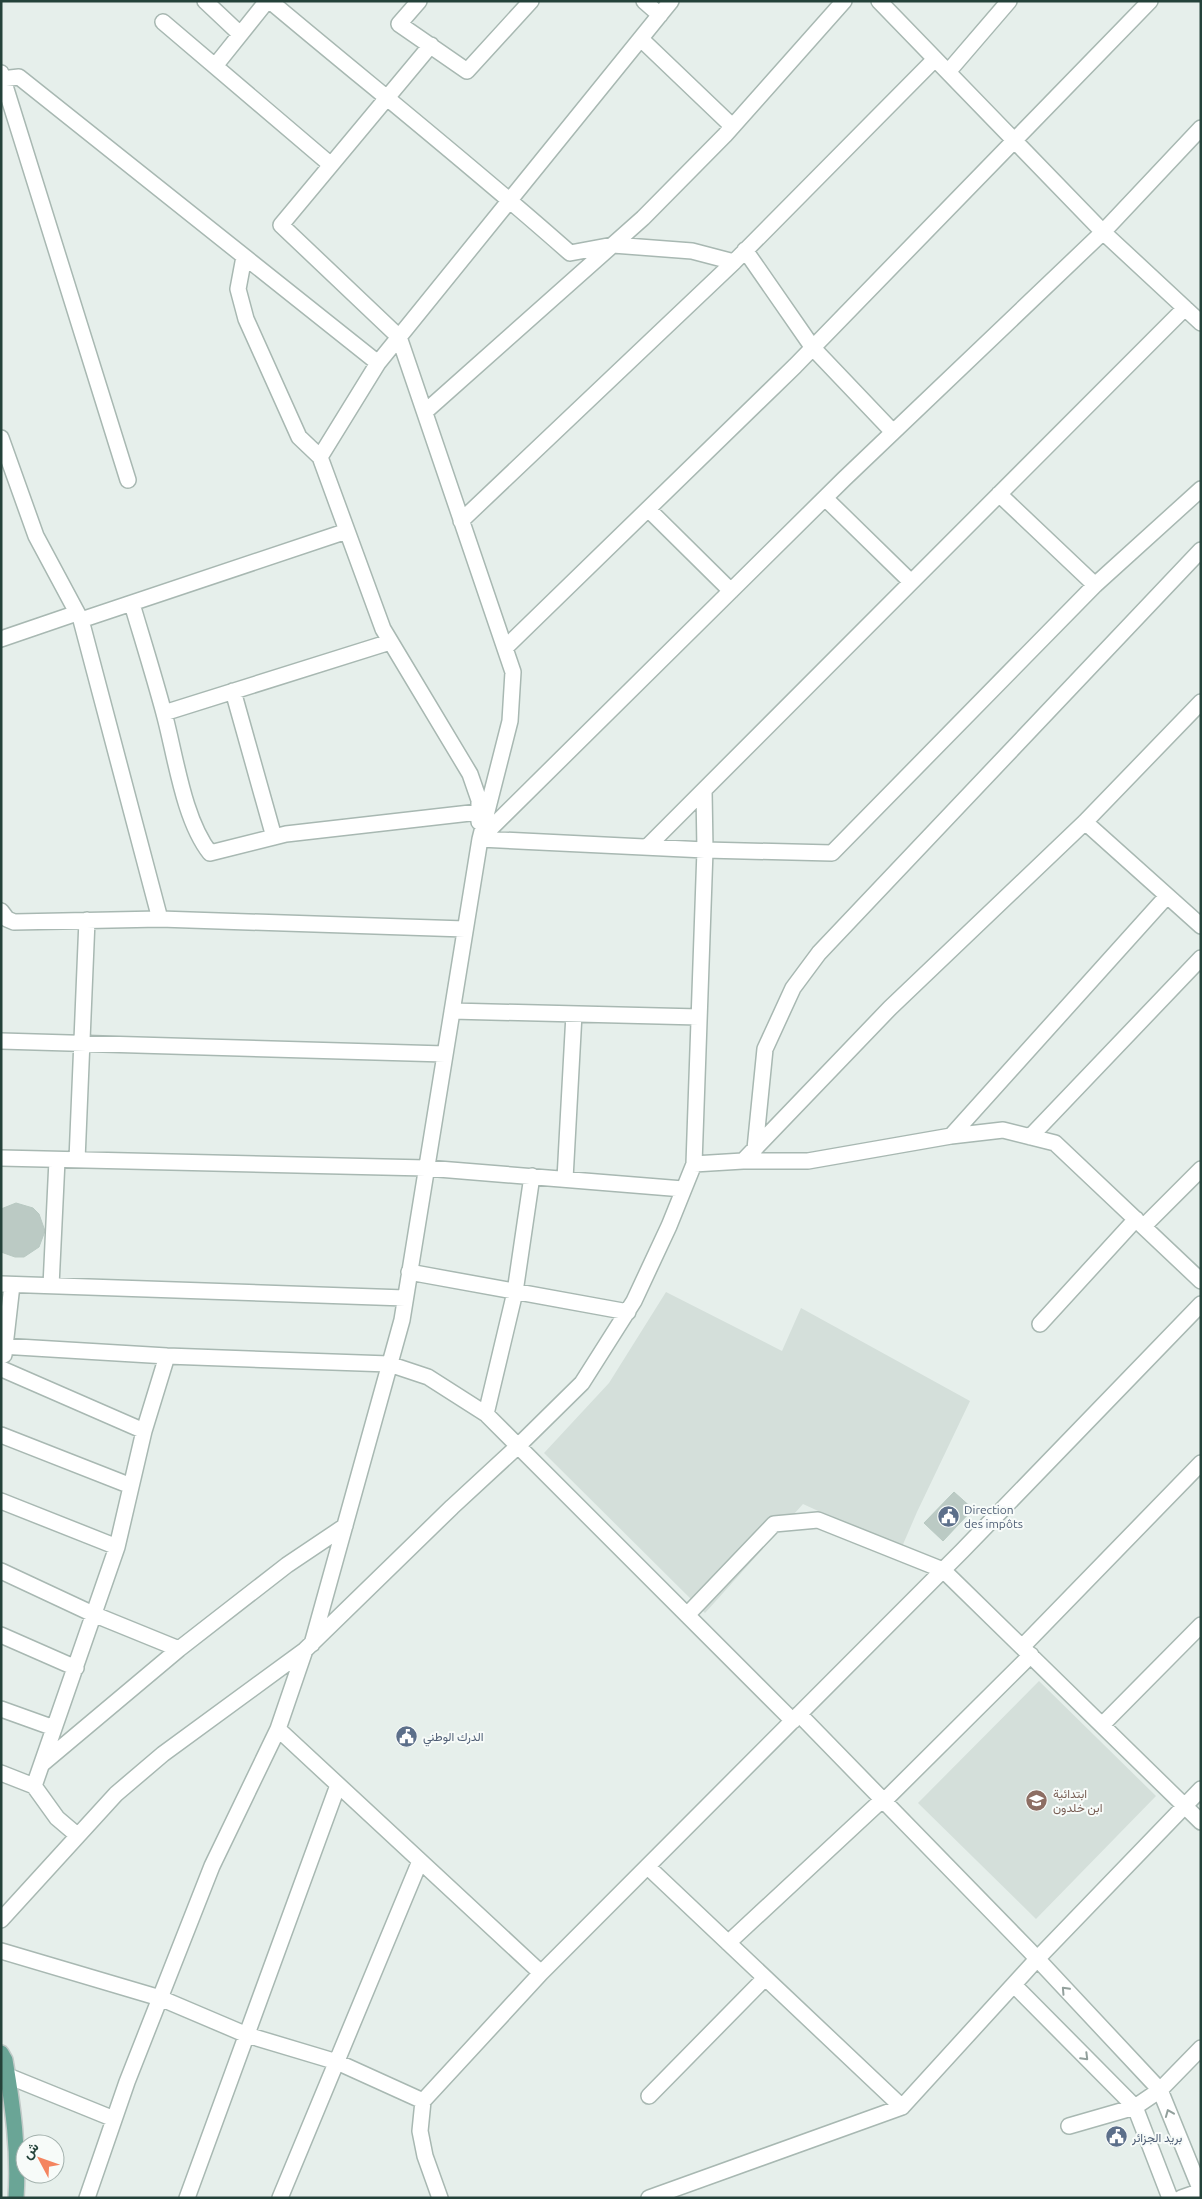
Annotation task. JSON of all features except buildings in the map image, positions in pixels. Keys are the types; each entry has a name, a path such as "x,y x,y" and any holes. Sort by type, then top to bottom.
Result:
{"main road":[{"path":"1,2053 8,2076 14,2113 18,2164 16,2198"}],"street":[{"path":"205,1 240,34"},
{"path":"215,66 268,1 510,199 570,253 613,246 692,250 734,262"},
{"path":"419,1 400,24 467,71 531,1"},
{"path":"644,1 660,15"},
{"path":"320,456 378,363 671,1"},
{"path":"426,411 650,211 732,126 844,1"},
{"path":"879,1 1103,232 1201,323"},
{"path":"948,72 1009,1"},
{"path":"505,648 813,348 1150,1"},
{"path":"162,22 331,165"},
{"path":"641,39 732,126"},
{"path":"87,2198 114,2119 212,1866 278,1729 309,1647 345,1526 402,1320 480,839 510,721 513,672 400,337 281,225 431,45"},
{"path":"461,521 734,262 935,59"},
{"path":"128,480 2,77 19,77 378,363"},
{"path":"480,839 825,498 1103,232 1198,137"},
{"path":"745,250 813,348 893,432"},
{"path":"244,257 238,289 246,319 299,437 320,456 383,629 470,774 479,800 480,839"},
{"path":"647,847 1185,308"},
{"path":"1,438 36,536 79,616 160,919"},
{"path":"480,839 705,850 832,853 1095,585 1201,489"},
{"path":"999,494 1095,585"},
{"path":"825,498 911,582"},
{"path":"648,509 731,591"},
{"path":"1,639 79,616 132,604 347,531"},
{"path":"755,1149 765,1049 793,988 803,974 826,946 1201,550"},
{"path":"132,604 164,713 190,816 201,842 210,854 286,834 479,812"},
{"path":"164,713 390,642"},
{"path":"233,691 274,837"},
{"path":"743,1161 890,1008 1085,822 1201,702"},
{"path":"1,1920 116,1794 163,1754 309,1647 452,1507 582,1384 628,1312 694,1164 705,850 704,791"},
{"path":"1085,822 1201,926"},
{"path":"952,1136 1167,896"},
{"path":"1,911 8,919 14,922 160,919 465,929"},
{"path":"77,1160 87,920"},
{"path":"1030,1137 1201,958"},
{"path":"452,1011 699,1016"},
{"path":"565,1179 574,1014"},
{"path":"1,1040 445,1054"},
{"path":"694,1164 743,1161 808,1161 952,1136 1003,1130 1055,1143 1201,1281"},
{"path":"1,1158 426,1168 684,1189"},
{"path":"50,1286 58,1160"},
{"path":"1040,1324 1140,1222 1201,1169"},
{"path":"486,1414 514,1292 532,1176"},
{"path":"409,1272 628,1312"},
{"path":"144,1431 2,1373 6,1284 405,1298"},
{"path":"440,2198 425,2156 420,2131 423,2101 541,1974 943,1570 1201,1304"},
{"path":"3,1346 166,1356 389,1364 428,1377 486,1414 687,1615 883,1800 1037,1959 1160,2090 1201,2191 1181,2198"},
{"path":"34,1786 117,1547 144,1431 166,1356"},
{"path":"1,1436 131,1486"},
{"path":"728,1943 883,1800 1027,1651 1201,1463"},
{"path":"1,1501 117,1547"},
{"path":"687,1615 774,1524 818,1520 943,1570 1201,1822"},
{"path":"41,1764 179,1649 287,1565 345,1526"},
{"path":"1,1571 93,1614 179,1649"},
{"path":"1102,1725 1201,1625"},
{"path":"1,1635 76,1668"},
{"path":"1,1709 54,1728"},
{"path":"278,1729 541,1974"},
{"path":"1,1773 34,1786 57,1818 77,1835"},
{"path":"187,2198 338,1785"},
{"path":"648,2198 902,2107 1037,1959 1201,1789"},
{"path":"280,2198 420,1861"},
{"path":"648,1867 902,2107"},
{"path":"1,1951 160,1998 248,2034 337,2062 423,2101"},
{"path":"649,2096 765,1978"},
{"path":"1014,1985 1135,2107 1170,2198"},
{"path":"1069,2126 1135,2107 1160,2090 1201,2048"},
{"path":"8,2076 114,2119"}],"shaded area":[{"path":"666,1292 782,1351 801,1308 970,1401 901,1549 803,1504 705,1613 544,1453 609,1383"},
{"name":"ابتدائية ابن خلدون","path":"1039,1681 1156,1796 1036,1919 918,1803"}],"place":[{"name":"Direction des impôts","path":"948,1516"},
{"name":"الدرك الوطني","path":"407,1736"},
{"name":"ابتدائية ابن خلدون","path":"1037,1800"},
{"name":"بريد الجزائر","path":"1116,2137"}]}
